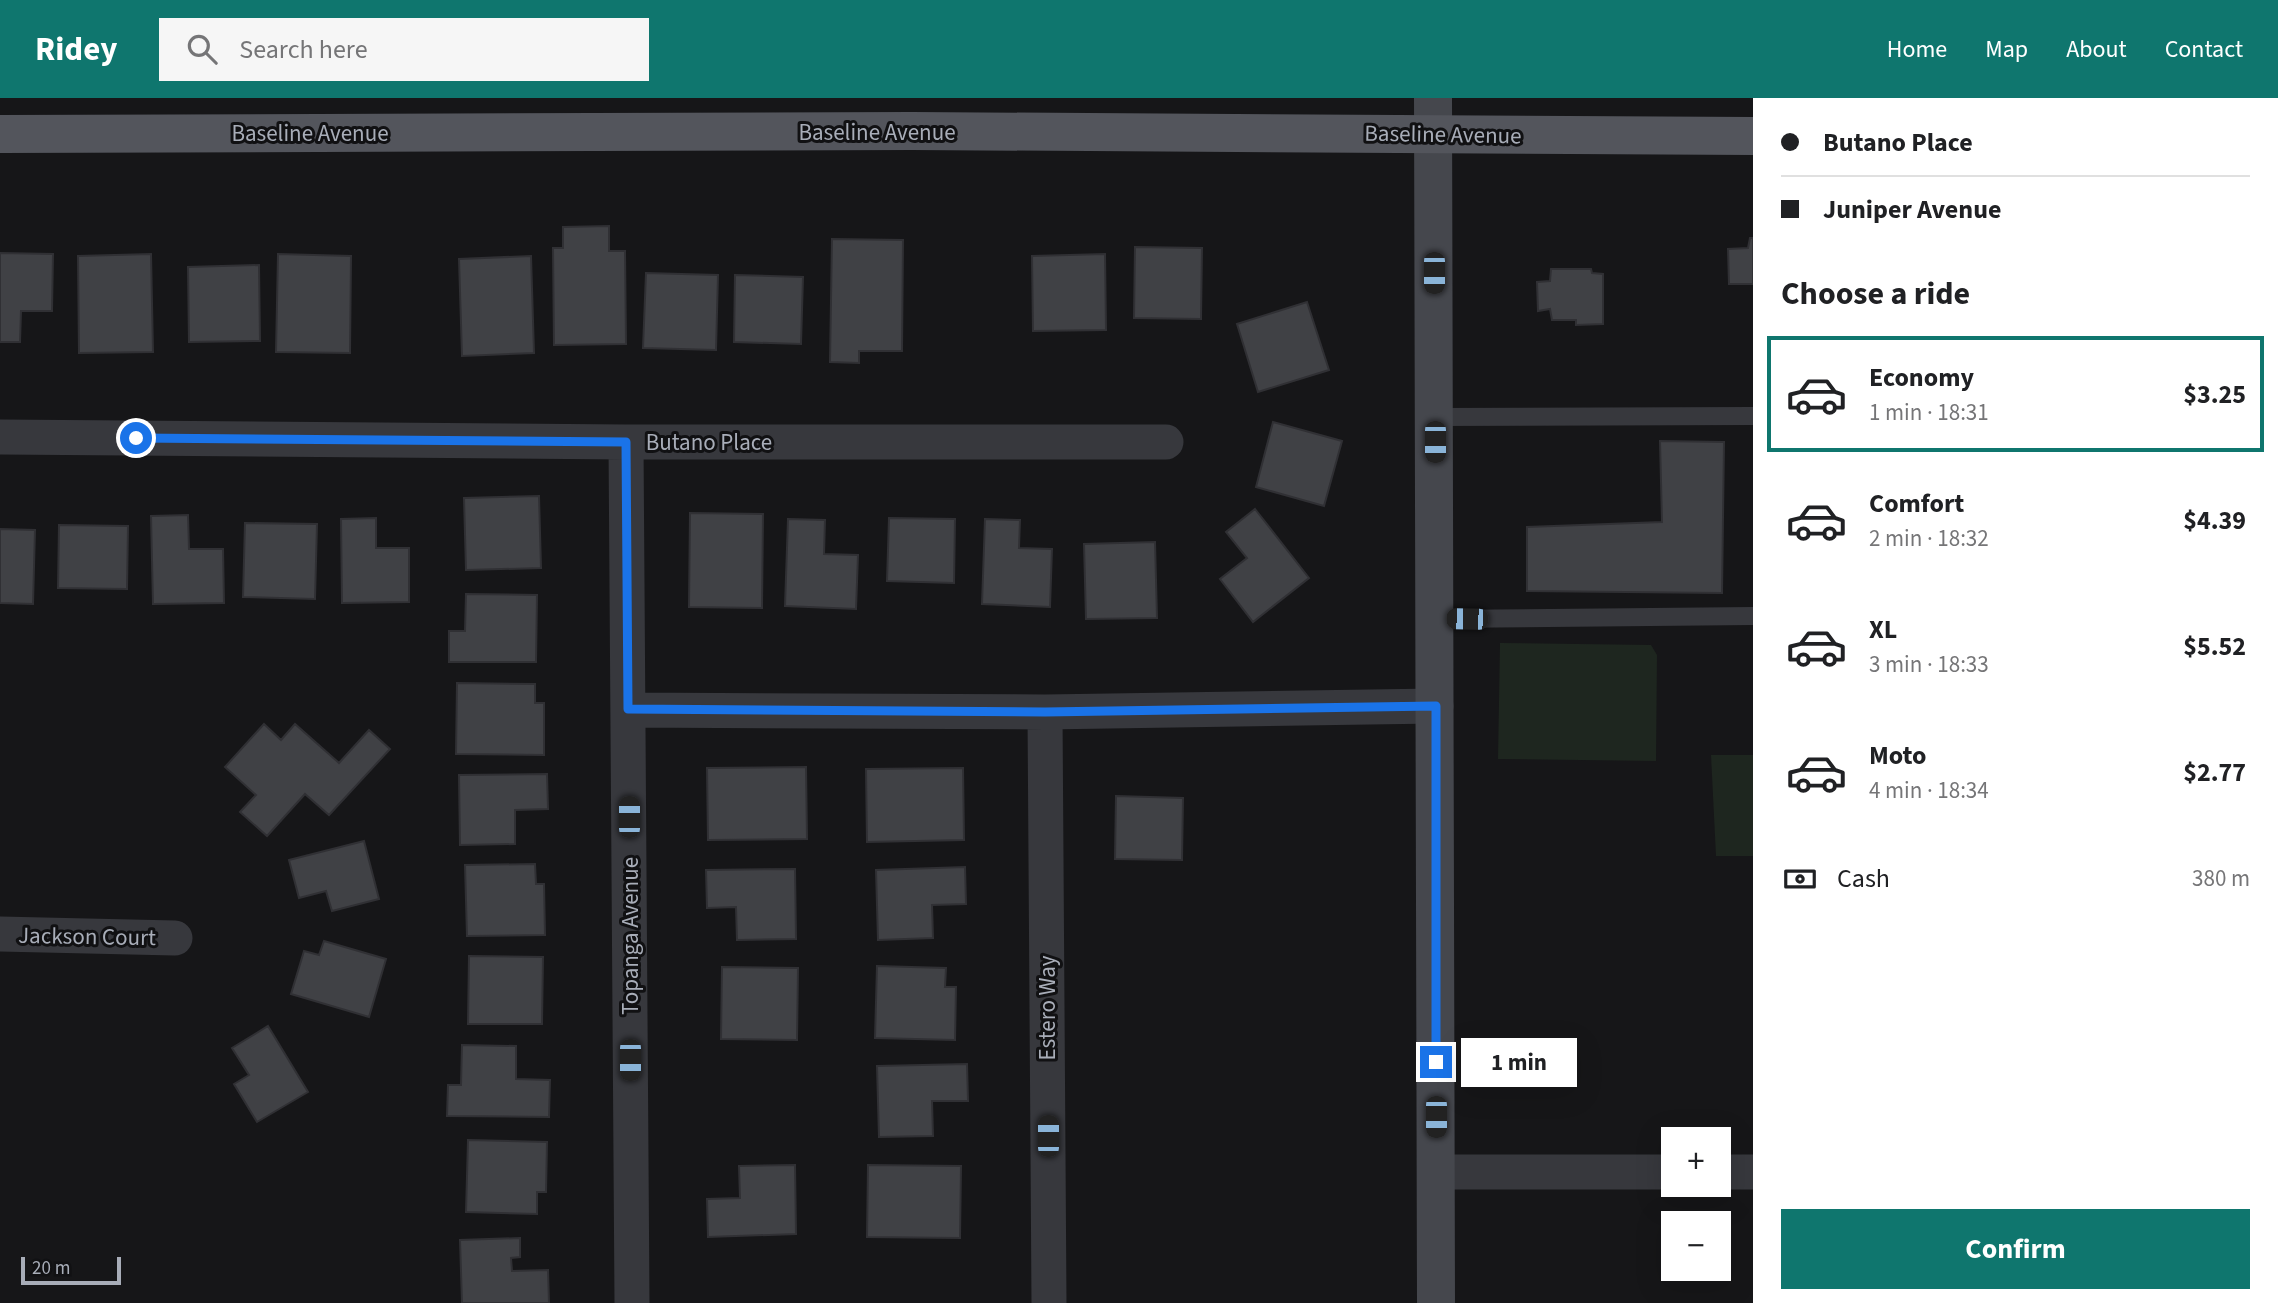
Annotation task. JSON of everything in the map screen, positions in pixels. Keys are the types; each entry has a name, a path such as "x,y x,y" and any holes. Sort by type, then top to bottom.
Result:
{"main road":[{"name":"Baseline Avenue","path":"0,134 912,131 1433,116 1753,136"}],"street":[{"path":"1433,116 1436,1303"},
{"name":"Butano Place","path":"0,437 626,442 1166,442"},
{"name":"Topanga Avenue","path":"626,442 632,1303"},
{"path":"628,709 1045,712 1436,706"},
{"name":"Estero Way","path":"1045,712 1049,1303"},
{"name":"Jackson Court","path":"0,934 175,938"},
{"path":"1436,1172 1661,1172"},
{"path":"1731,1172 1753,1172"}],"lane":[{"path":"1435,417 1753,416"},
{"path":"1435,619 1753,616"}],"shaded area":[{"path":"1500,643 1651,645 1657,655 1656,761 1498,759"},
{"path":"1711,755 1753,755 1753,856 1716,856"}],"building":[{"path":"609,226 609,251 625,251 626,344 554,345 553,248 563,248 563,227"},
{"path":"1750,238 1753,238 1753,284 1729,284 1728,249 1748,248"},
{"path":"832,239 903,240 902,351 859,351 859,363 830,362"},
{"path":"1135,247 1202,248 1201,319 1134,318"},
{"path":"0,253 53,254 52,311 21,311 20,342 0,342"},
{"path":"151,254 153,352 79,353 78,256"},
{"path":"278,254 351,256 350,353 276,352"},
{"path":"1105,254 1106,330 1033,331 1032,256"},
{"path":"531,256 534,353 462,356 459,259"},
{"path":"259,265 260,341 189,342 188,267"},
{"path":"1551,269 1591,269 1592,273 1603,274 1603,324 1576,325 1576,320 1552,320 1550,309 1538,311 1537,282 1550,281"},
{"path":"646,273 718,275 716,350 643,348"},
{"path":"735,275 803,277 801,344 734,342"},
{"path":"1307,302 1329,370 1258,392 1237,324"},
{"path":"1273,422 1342,441 1324,506 1256,487"},
{"path":"1660,441 1724,442 1722,593 1527,591 1527,527 1662,522"},
{"path":"539,496 541,568 466,570 464,498"},
{"path":"1255,509 1309,578 1253,622 1220,579 1247,558 1226,532"},
{"path":"690,513 763,514 762,608 689,607"},
{"path":"188,515 189,549 223,549 224,603 153,604 151,516"},
{"path":"376,518 376,548 409,548 409,602 342,603 341,519"},
{"path":"889,518 955,519 954,583 887,581"},
{"path":"788,519 825,520 824,554 858,555 856,609 785,606"},
{"path":"985,519 1020,520 1019,548 1052,549 1050,607 982,604"},
{"path":"245,523 317,524 315,599 243,597"},
{"path":"59,525 128,526 127,589 58,588"},
{"path":"0,529 35,530 33,604 0,603"},
{"path":"1155,542 1157,618 1086,619 1084,544"},
{"path":"466,594 537,595 536,662 449,662 449,631 465,631"},
{"path":"457,683 535,684 535,703 544,703 544,755 456,754"},
{"path":"264,724 281,740 295,724 339,763 369,730 390,749 329,815 305,794 267,836 240,812 256,795 225,767"},
{"path":"806,767 807,839 708,840 707,768"},
{"path":"963,768 964,840 867,842 866,769"},
{"path":"547,774 548,809 515,810 515,844 460,845 459,775"},
{"path":"1116,796 1183,798 1182,860 1115,859"},
{"path":"364,841 379,899 332,911 326,891 299,898 289,860"},
{"path":"535,864 536,884 544,884 545,935 467,936 465,865"},
{"path":"965,867 966,904 932,905 933,938 878,940 876,870"},
{"path":"795,869 796,939 737,940 736,907 707,908 706,870"},
{"path":"324,941 386,959 369,1017 291,994 304,951 319,955"},
{"path":"469,956 543,957 542,1024 468,1024"},
{"path":"877,966 946,968 945,987 956,987 955,1040 875,1038"},
{"path":"722,967 798,968 797,1040 721,1039"},
{"path":"268,1026 308,1092 257,1122 234,1084 249,1075 232,1048"},
{"path":"462,1045 516,1046 516,1079 550,1080 549,1117 447,1116 448,1085 461,1085"},
{"path":"967,1064 968,1101 932,1101 933,1136 879,1137 877,1066"},
{"path":"468,1140 547,1142 546,1192 537,1192 537,1214 466,1212"},
{"path":"795,1165 796,1234 708,1237 707,1199 740,1198 739,1166"},
{"path":"868,1165 961,1166 960,1238 867,1237"},
{"path":"520,1238 520,1257 511,1258 512,1271 548,1270 549,1303 462,1303 460,1240"}],"route":[{"path":"136,438 626,442 628,709 1045,712 1436,706 1436,1062"}]}
